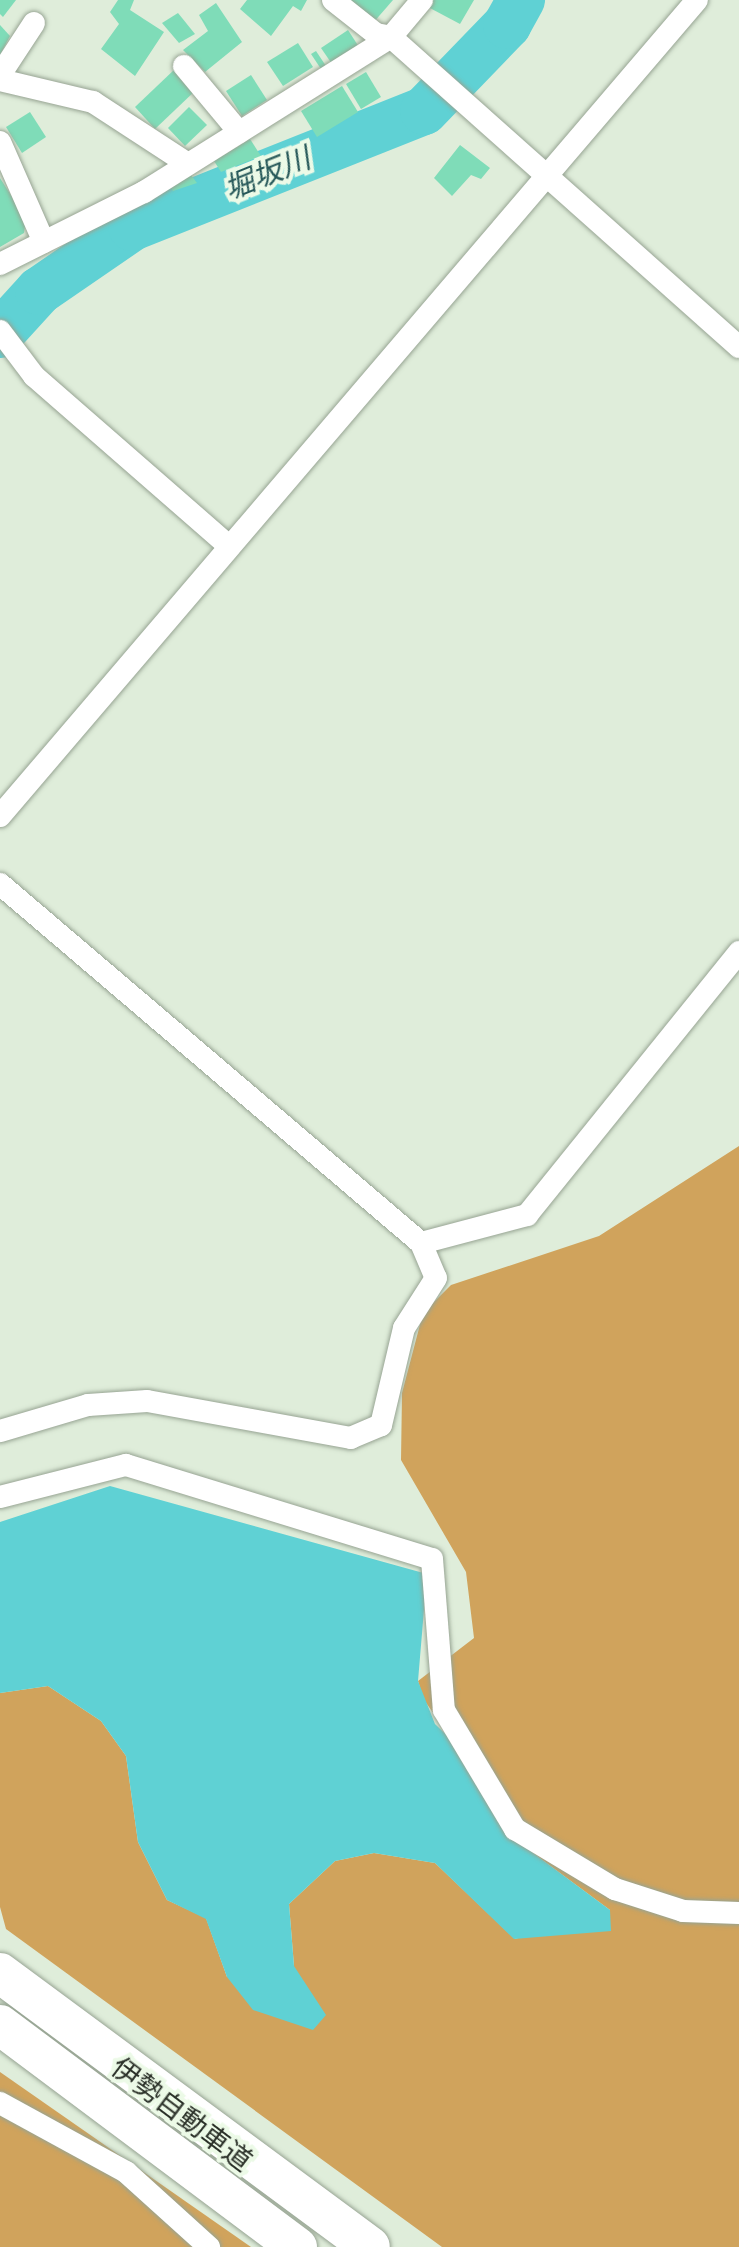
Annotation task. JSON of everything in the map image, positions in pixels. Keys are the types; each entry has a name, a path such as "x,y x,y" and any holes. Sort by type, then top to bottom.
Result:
{"highway":[{"name":"伊勢自動車道","path":"0,1973 254,2168 370,2247"},
{"name":"伊勢自動車道","path":"0,2025 297,2247"}],"street":[{"path":"333,0 376,34 391,37 544,179 739,347"},
{"path":"0,264 188,164 391,37 422,0"},
{"path":"0,816 228,545 697,0"},
{"path":"34,23 0,77 93,102 188,164"},
{"path":"184,66 239,132"},
{"path":"0,142 44,242"},
{"path":"0,331 34,376 228,545"},
{"path":"0,884 421,1243 436,1278 404,1328 381,1425 351,1438 147,1401 88,1405 0,1431"},
{"path":"421,1243 527,1215 739,952"},
{"path":"0,1497 126,1465 432,1559 444,1710 515,1829 615,1889 683,1911 739,1913"},
{"path":"0,2103 126,2172 209,2247"}],"shaded area":[{"path":"739,1146 739,2247 442,2247 6,1929 0,1907 0,1693 48,1686 101,1721 126,1756 138,1842 167,1900 206,1918 227,1977 294,1966 289,1904 335,1861 374,1853 435,1863 515,1939 610,1910 533,1853 424,1700 418,1681 474,1638 466,1572 401,1460 402,1393 423,1313 451,1285 599,1236"},
{"path":"0,2072 251,2247 0,2247"}],"water":[{"path":"110,1486 427,1574 418,1681 435,1724 464,1752 533,1853 610,1910 611,1931 514,1939 435,1863 374,1853 335,1861 289,1904 294,1966 326,2015 313,2030 253,2010 227,1977 206,1919 167,1900 138,1842 126,1756 101,1721 48,1686 0,1693 0,1522"}],"building":[{"path":"0,0 16,0 3,17 0,14"},
{"path":"118,0 134,0 130,10 164,32 135,76 101,49 119,24 110,12"},
{"path":"247,0 307,0 301,11 293,6 271,36 240,9"},
{"path":"346,0 393,0 373,23"},
{"path":"432,0 474,0 460,24 428,7"},
{"path":"216,3 242,42 205,72 183,50 208,31 199,15"},
{"path":"178,13 195,34 179,43 162,23"},
{"path":"0,25 10,36 0,55"},
{"path":"348,30 359,47 332,64 321,48"},
{"path":"298,43 313,67 283,86 267,62"},
{"path":"316,51 326,66 321,69 311,54"},
{"path":"176,68 196,90 155,129 135,107"},
{"path":"366,72 381,97 361,109 346,84"},
{"path":"251,75 267,100 242,116 226,91"},
{"path":"342,86 358,112 317,137 301,111"},
{"path":"189,107 207,125 185,146 168,128"},
{"path":"30,112 46,137 22,153 6,127"},
{"path":"250,139 261,156 221,172 214,161"},
{"path":"460,145 490,168 481,179 471,175 452,196 434,178"},
{"path":"191,175 197,183 173,191 171,188"},
{"path":"0,178 26,219 24,233 0,247"}],"waterway":[{"name":"堀坂川","path":"0,334 39,291 132,227 424,111 507,25 521,0"}]}
